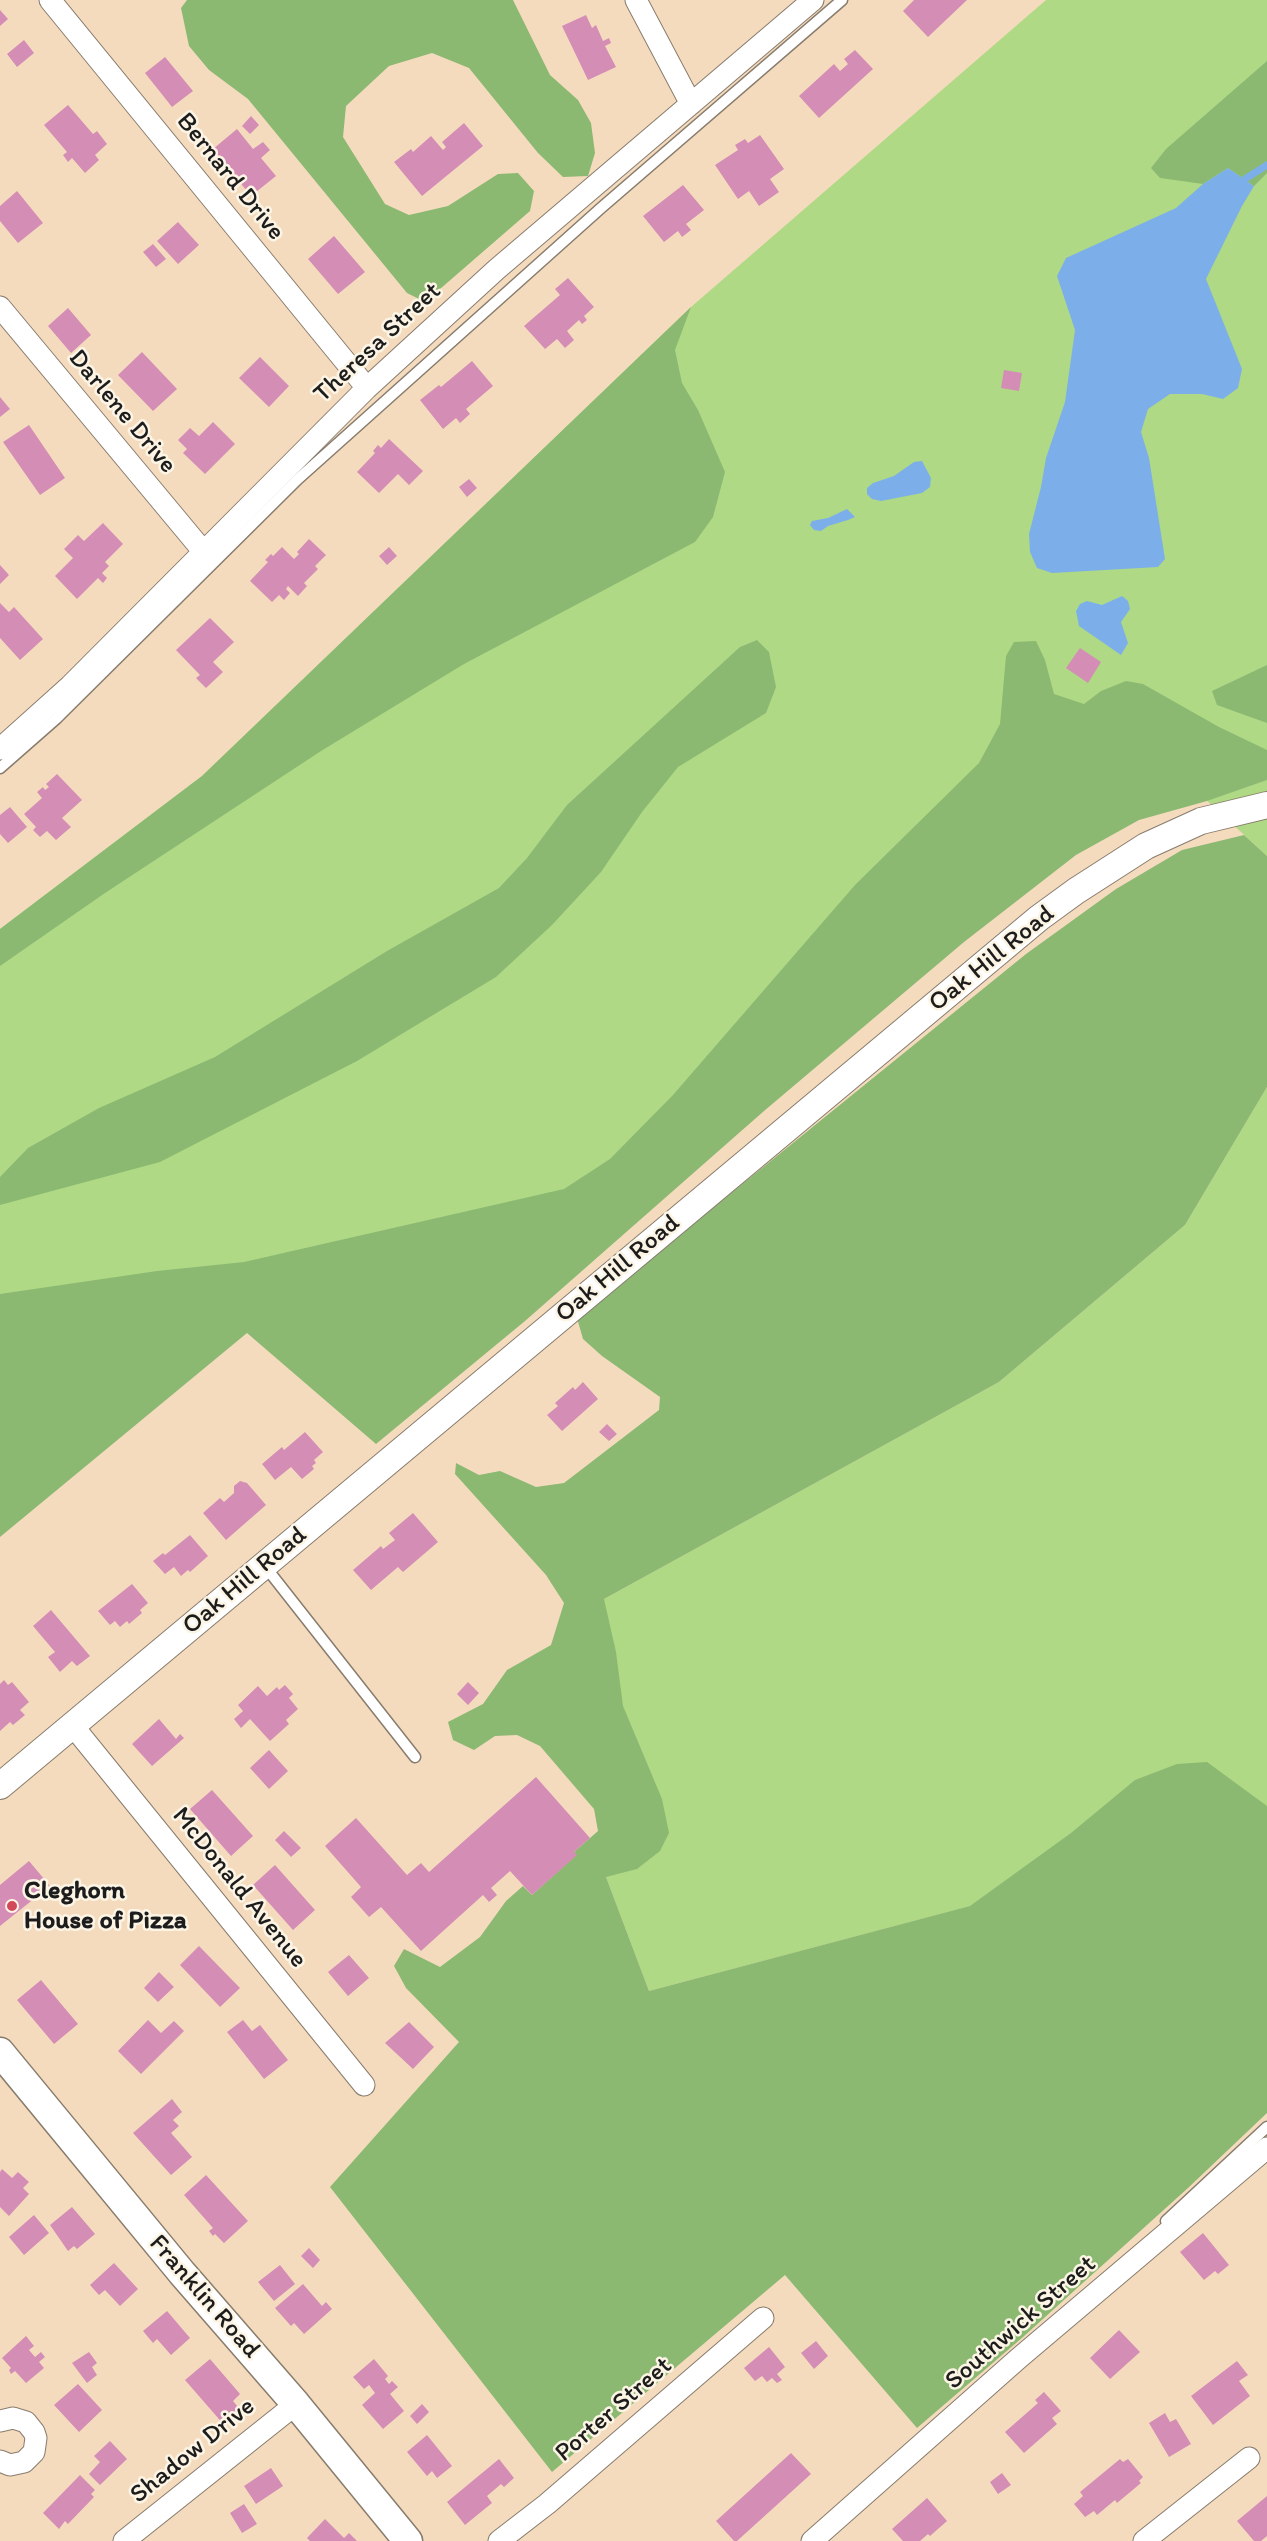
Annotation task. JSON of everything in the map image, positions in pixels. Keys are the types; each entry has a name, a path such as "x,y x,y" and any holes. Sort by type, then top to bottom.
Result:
{"main road":[{"name":"Franklin Road","path":"0,2052 182,2273 296,2404 408,2541"}],"street":[{"name":"Bernard Drive","path":"50,0 368,388"},
{"path":"636,0 691,104"},
{"name":"Theresa Street","path":"0,749 70,686 368,388 497,269 813,0"},
{"name":"Darlene Drive","path":"0,307 203,551"},
{"name":"Oak Hill Road","path":"0,1786 1039,918 1146,846 1201,821 1267,805"},
{"name":"McDonald Avenue","path":"73,1726 364,2085"},
{"name":"Southwick Street","path":"812,2541 1019,2358 1267,2148"},
{"name":"Porter Street","path":"499,2541 547,2504 763,2318"},
{"name":"Shadow Drive","path":"124,2541 296,2404"},
{"path":"0,2421 13,2418 26,2422 36,2438 34,2452 24,2462 10,2465 0,2461"},
{"path":"1144,2541 1250,2458"}],"lane":[{"path":"0,768 57,718 306,471 601,208 842,0"},
{"path":"264,1564 416,1757"},
{"path":"805,2541 954,2417 1267,2127"}],"green space":[{"path":"187,0 513,0 550,75 578,100 591,123 595,153 588,176 563,177 538,153 469,68 432,53 389,66 346,106 343,137 385,204 409,215 448,206 498,174 518,173 534,191 530,211 425,302 407,293 248,99 209,70 189,46 181,8"},
{"path":"1046,0 1267,0 1267,856 1124,724 591,1222 0,1359 0,929 202,776 691,307"},
{"path":"1267,61 1267,173 1254,186 1228,168 1203,184 1160,178 1151,168 1166,149"},
{"path":"691,307 675,350 682,383 698,410 725,472 713,517 695,542 464,664 321,751 105,893 0,966 0,929 202,776"},
{"path":"757,640 769,652 776,687 766,713 678,767 642,812 601,872 552,925 496,977 357,1061 160,1162 0,1205 0,1177 28,1148 99,1108 215,1057 387,951 499,888 527,858 567,805 740,647"},
{"path":"1036,641 1045,660 1054,694 1084,704 1101,691 1126,681 1143,684 1219,727 1267,750 1267,780 1207,801 1139,820 1076,855 964,942 764,1111 525,1321 376,1444 247,1333 0,1537 0,1294 157,1271 244,1262 564,1189 610,1159 673,1095 855,885 979,763 1000,724 1006,656 1014,642"},
{"path":"1267,665 1267,723 1217,705 1212,691"},
{"path":"1244,835 1267,856 1267,1087 1185,1225 999,1382 604,1599 616,1652 623,1706 662,1799 669,1833 660,1851 637,1869 606,1877 649,1991 970,1906 1071,1833 1135,1780 1177,1764 1207,1762 1267,1806 1267,2113 1188,2188 1023,2337 917,2428 785,2275 552,2472 330,2187 459,2042 406,1988 394,1966 404,1949 440,1967 480,1937 506,1901 523,1886 532,1895 576,1855 574,1852 598,1831 594,1809 540,1746 517,1735 495,1736 474,1750 453,1740 448,1722 483,1704 507,1670 551,1645 564,1603 546,1575 455,1474 456,1463 479,1475 500,1471 536,1487 564,1483 659,1410 660,1397 602,1356 583,1339 577,1318 1026,954 1116,889 1182,850"},
{"path":"1267,1087 1267,1838 1096,1873 649,1991 606,1877 604,1599 999,1382 1185,1225"}],"water":[{"path":"1228,168 1254,186 1206,279 1242,369 1238,388 1223,399 1202,394 1170,394 1148,409 1141,432 1149,458 1165,559 1158,567 1052,573 1037,568 1030,552 1029,534 1046,458 1065,402 1075,330 1057,276 1066,258 1176,208 1203,184"},
{"path":"922,461 931,478 930,487 922,493 881,501 872,499 867,494 867,488 873,483 894,476 914,462"},
{"path":"847,509 855,517 828,526 821,531 814,530 810,525 812,521 828,518"},
{"path":"1122,596 1128,601 1130,609 1121,622 1128,643 1121,655 1079,626 1076,611 1080,604 1087,601 1102,605"}],"building":[{"path":"914,0 967,0 928,37 903,11"},
{"path":"0,10 8,19 0,26"},
{"path":"586,15 592,28 596,25 603,41 609,38 611,43 605,46 616,67 588,80 562,26"},
{"path":"24,40 34,53 17,67 7,54"},
{"path":"855,50 873,69 819,118 799,96 834,64 840,71 848,64 844,59"},
{"path":"165,57 193,91 172,107 145,73"},
{"path":"68,105 93,134 97,131 107,144 95,155 99,160 85,173 72,158 68,162 63,155 67,152 44,125"},
{"path":"251,116 259,125 250,134 242,126"},
{"path":"464,123 483,146 422,196 394,162 411,149 413,152 431,136 443,150 446,147 442,142"},
{"path":"237,129 253,149 263,142 270,150 261,158 276,176 251,196 213,149"},
{"path":"760,135 784,169 770,179 779,192 759,206 749,191 738,199 715,165 738,150 735,145 745,139 748,143"},
{"path":"683,185 704,210 686,224 691,230 682,237 678,231 664,242 643,216"},
{"path":"17,191 43,223 18,243 0,221 0,206"},
{"path":"178,222 199,245 178,264 157,241"},
{"path":"334,236 365,272 338,294 308,259"},
{"path":"153,244 166,259 156,267 143,252"},
{"path":"568,278 594,307 584,316 587,320 582,324 579,320 567,331 574,340 565,348 557,339 545,349 524,326 560,295 555,289"},
{"path":"68,308 91,335 71,353 48,326"},
{"path":"142,352 177,389 153,411 118,375"},
{"path":"260,357 289,386 269,407 239,378"},
{"path":"472,361 493,386 466,409 470,414 460,423 456,418 443,429 420,400 439,385 441,387"},
{"path":"1004,370 1022,373 1019,391 1001,388"},
{"path":"0,397 10,409 0,417"},
{"path":"213,422 235,444 205,474 183,453 187,449 178,440 190,428 199,436"},
{"path":"29,425 65,478 40,495 3,442"},
{"path":"389,439 423,471 409,485 398,474 379,493 357,472 375,453 373,451 378,445 381,448"},
{"path":"469,479 477,488 467,497 459,487"},
{"path":"103,523 123,544 105,562 109,566 102,573 107,578 103,583 98,578 77,599 55,576 73,558 64,549 78,535 84,541"},
{"path":"309,539 326,555 315,566 318,569 304,583 307,586 298,596 288,586 286,589 290,593 284,600 279,595 272,602 250,581 268,562 265,560 271,554 273,556 282,547 294,559"},
{"path":"389,547 397,556 387,565 379,556"},
{"path":"0,565 9,575 0,584"},
{"path":"0,603 9,612 14,607 43,639 20,660 0,638"},
{"path":"210,618 234,642 213,662 223,672 206,688 196,678 200,675 176,650"},
{"path":"1080,648 1101,662 1088,683 1066,668"},
{"path":"57,774 82,800 62,818 71,827 56,840 47,831 40,837 33,830 36,827 24,814 42,798 37,792 43,787 45,790 49,787 46,784"},
{"path":"10,807 27,827 8,843 0,834 0,815"},
{"path":"583,1382 598,1399 562,1431 547,1415 558,1406 555,1403 573,1387 575,1390"},
{"path":"607,1424 617,1434 609,1441 599,1432"},
{"path":"305,1432 323,1452 314,1460 316,1463 312,1466 314,1469 302,1479 291,1467 275,1480 262,1464 282,1447 284,1450"},
{"path":"240,1481 247,1483 266,1505 226,1540 203,1513 220,1498 224,1502 234,1493 234,1486"},
{"path":"413,1513 438,1542 403,1572 398,1567 371,1590 353,1570 381,1546 383,1549 395,1540 389,1533"},
{"path":"190,1535 208,1556 190,1572 188,1570 181,1576 174,1567 165,1574 153,1561 163,1553 165,1555"},
{"path":"132,1584 148,1603 140,1610 142,1613 129,1624 127,1621 120,1627 115,1621 110,1625 98,1611"},
{"path":"51,1610 90,1656 77,1666 72,1661 60,1672 48,1657 55,1652 33,1626"},
{"path":"4,1680 8,1685 12,1682 29,1702 20,1710 25,1715 13,1725 10,1722 0,1731 0,1684"},
{"path":"468,1682 479,1693 468,1705 457,1694"},
{"path":"285,1685 293,1694 289,1698 298,1709 286,1720 289,1724 270,1741 250,1719 241,1728 234,1719 243,1711 238,1705 258,1686 267,1696 277,1687 279,1690"},
{"path":"159,1719 176,1739 180,1734 184,1738 152,1766 132,1744"},
{"path":"269,1750 288,1771 269,1789 250,1768"},
{"path":"536,1777 590,1838 574,1852 577,1855 532,1895 510,1871 491,1888 497,1895 489,1902 483,1895 421,1951 381,1907 369,1917 351,1897 361,1887 325,1846 356,1818 407,1875 421,1863 429,1872"},
{"path":"212,1790 253,1836 231,1856 190,1809"},
{"path":"284,1831 301,1848 291,1857 275,1840"},
{"name":"Cleghorn House of Pizza","path":"29,1861 50,1886 0,1926 0,1885"},
{"path":"275,1865 315,1910 293,1930 253,1885"},
{"path":"199,1946 240,1988 220,2007 180,1965"},
{"path":"349,1955 369,1978 348,1996 328,1972"},
{"path":"159,1972 174,1987 158,2002 144,1988"},
{"path":"41,1980 78,2024 54,2044 17,2000"},
{"path":"148,2020 161,2033 174,2021 184,2031 141,2074 118,2051"},
{"path":"243,2020 252,2031 260,2025 288,2060 264,2079 227,2032"},
{"path":"409,2022 434,2047 413,2069 385,2043"},
{"path":"172,2099 182,2112 173,2120 179,2126 171,2133 192,2157 171,2175 133,2133"},
{"path":"2,2169 12,2178 18,2172 29,2182 23,2188 29,2194 9,2216 0,2207 0,2172"},
{"path":"206,2175 248,2221 224,2243 215,2234 213,2236 209,2231 213,2228 184,2195"},
{"path":"72,2207 95,2234 77,2249 74,2246 68,2251 50,2225"},
{"path":"34,2215 49,2233 24,2255 9,2237"},
{"path":"1203,2233 1229,2265 1218,2274 1215,2271 1204,2280 1180,2252"},
{"path":"309,2248 320,2260 313,2268 301,2256"},
{"path":"114,2263 138,2289 120,2306 105,2290 99,2295 90,2285"},
{"path":"280,2265 295,2284 274,2301 258,2282"},
{"path":"303,2284 322,2306 326,2302 332,2309 304,2334 294,2323 291,2326 275,2308"},
{"path":"167,2311 190,2338 171,2355 157,2339 153,2343 143,2331"},
{"path":"1119,2330 1140,2352 1110,2379 1090,2358"},
{"path":"26,2336 34,2346 29,2350 35,2357 41,2352 45,2357 39,2362 44,2368 26,2383 15,2371 11,2374 9,2370 11,2368 2,2358"},
{"path":"816,2341 828,2356 814,2369 801,2353"},
{"path":"769,2347 785,2367 777,2374 782,2380 777,2383 772,2378 767,2382 762,2376 755,2381 744,2368"},
{"path":"89,2352 97,2363 92,2367 97,2375 87,2383 72,2363"},
{"path":"210,2359 240,2394 233,2401 242,2412 225,2426 185,2380"},
{"path":"374,2359 388,2376 385,2379 389,2384 392,2381 398,2387 390,2394 404,2411 383,2429 362,2405 375,2393 369,2385 364,2389 353,2377"},
{"path":"1237,2361 1248,2375 1239,2381 1250,2396 1213,2425 1191,2396"},
{"path":"78,2384 102,2410 79,2432 54,2405"},
{"path":"1044,2392 1061,2411 1052,2418 1057,2424 1024,2453 1005,2432 1038,2403 1035,2400"},
{"path":"422,2404 429,2412 417,2424 410,2416"},
{"path":"1165,2413 1170,2422 1176,2419 1191,2444 1169,2457 1149,2423"},
{"path":"427,2435 452,2466 437,2478 432,2471 427,2476 407,2452"},
{"path":"110,2441 127,2459 100,2485 89,2474 100,2462 94,2456"},
{"path":"791,2453 811,2474 737,2541 734,2541 716,2521"},
{"path":"499,2459 514,2478 504,2487 501,2484 487,2496 492,2503 465,2525 447,2502"},
{"path":"1120,2459 1123,2462 1128,2459 1143,2477 1139,2481 1141,2483 1117,2503 1115,2500 1097,2515 1094,2511 1085,2517 1074,2504 1083,2496 1080,2492"},
{"path":"271,2468 283,2486 256,2504 244,2486"},
{"path":"1002,2473 1011,2485 998,2494 990,2482"},
{"path":"80,2475 95,2490 91,2494 94,2497 68,2524 65,2521 59,2529 43,2513"},
{"path":"1267,2496 1267,2536 1261,2541 1254,2541 1237,2521"},
{"path":"927,2498 947,2521 930,2536 928,2534 920,2541 903,2541 892,2529"},
{"path":"244,2504 257,2524 242,2533 230,2513"},
{"path":"325,2519 344,2538 349,2533 357,2541 310,2541 307,2538"}],"waterway":[{"path":"1245,179 1267,165"}],"place":[{"name":"Cleghorn House of Pizza","path":"12,1906"}]}
